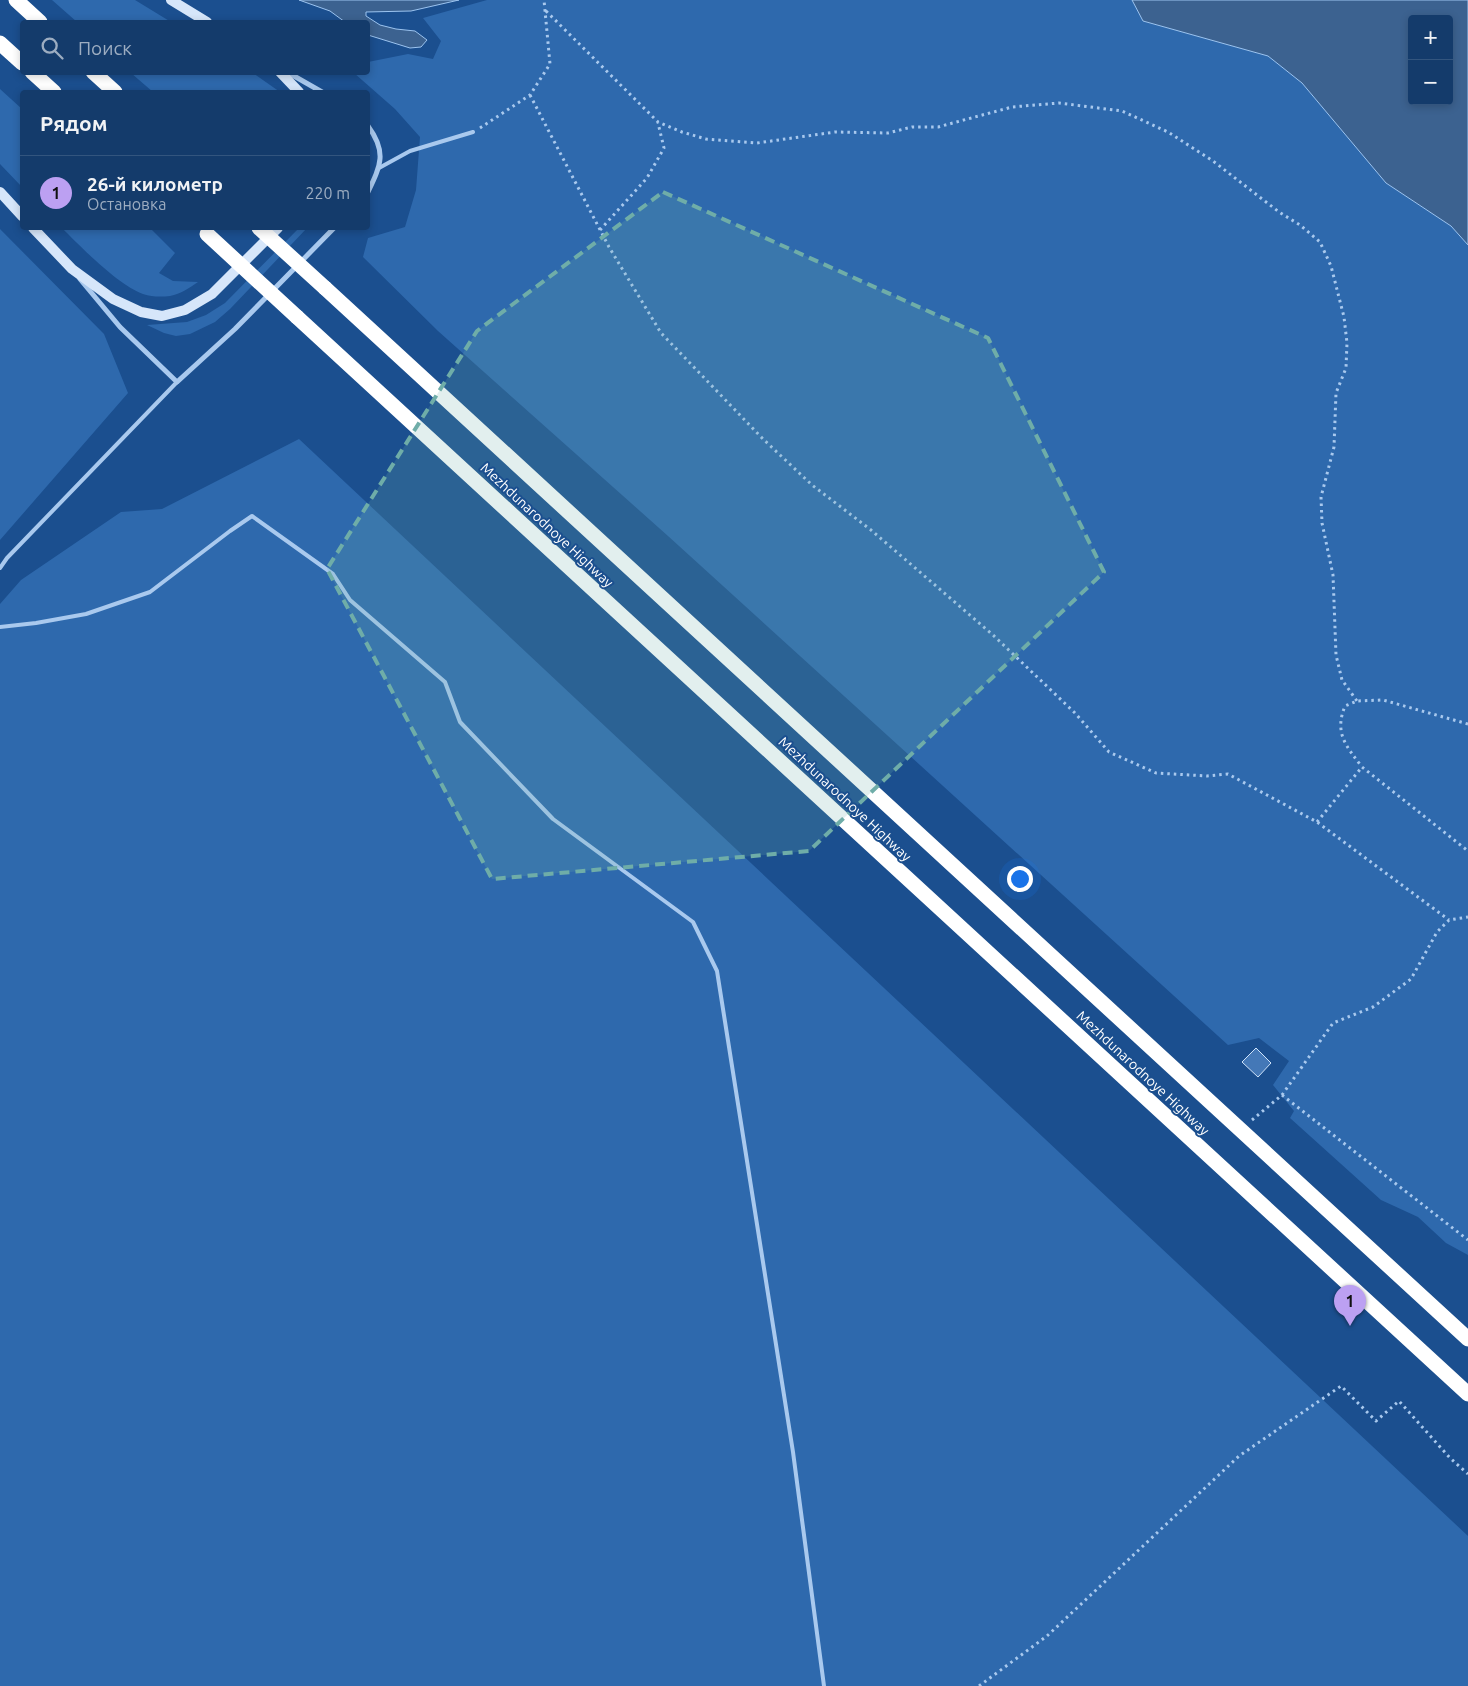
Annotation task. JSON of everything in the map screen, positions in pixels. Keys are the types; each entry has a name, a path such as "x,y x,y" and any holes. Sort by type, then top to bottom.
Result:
{"highway":[{"path":"16,0 38,20"},
{"path":"0,43 20,62"},
{"path":"35,75 52,90"},
{"path":"96,75 113,90"},
{"name":"Mezhdunarodnoye Highway","path":"261,230 1468,1339"},
{"name":"Mezhdunarodnoye Highway","path":"204,231 1468,1394"}],"street":[{"path":"171,0 204,20"},
{"path":"283,75 297,90"},
{"path":"292,75 318,90"},
{"path":"370,129 380,145 379,168 370,188"},
{"path":"0,192 20,214"},
{"path":"35,230 72,269 120,327 177,382 235,329 332,230"},
{"path":"72,269 113,299 141,312 162,316 185,310 212,294 276,230"}],"lane":[{"path":"379,168 410,151 473,132"},
{"path":"0,568 177,382"},
{"path":"0,627 86,614 150,592 252,516 333,574 350,600 445,682 460,722 552,819 693,922 716,971 793,1452 824,1686"}],"path":[{"path":"473,132 530,95 550,64 544,0"},
{"path":"546,11 658,122 682,132 706,139 757,143 835,132 888,133 912,127 938,127 1012,107 1059,103 1122,111 1168,132 1213,161 1320,242 1330,266 1344,317 1347,343 1346,368 1336,393 1334,447 1321,497 1322,523 1333,576 1336,655 1342,680 1357,701"},
{"path":"530,95 600,230 662,332 763,440 812,485 871,530 992,635 1075,713 1109,752 1156,773 1207,776 1228,774 1317,822 1450,920"},
{"path":"600,230 647,178 664,148 658,122"},
{"path":"1468,724 1383,700 1357,701 1345,706 1340,718 1340,732 1362,768 1468,851"},
{"path":"1317,822 1362,768"},
{"path":"1240,1129 1282,1095 1333,1023 1373,1007 1410,979 1437,932 1450,920 1468,917"},
{"path":"1282,1095 1468,1240"},
{"path":"979,1686 1047,1636 1239,1456 1341,1386 1376,1421 1399,1401 1450,1458 1468,1474"}],"highlighted area":[{"path":"663,192 988,338 1104,572 809,851 492,879 327,569 477,331"}],"shaded area":[{"path":"52,0 135,0 168,20 75,20"},
{"path":"299,0 459,0 411,11 366,12 366,16 380,25 415,31 427,40 421,47 410,48 370,36 370,20 342,20 330,11"},
{"path":"487,0 1132,0 1143,21 1268,56 1302,83 1386,183 1451,226 1468,245 1468,1255 1446,1243 1418,1217 1381,1200 1290,1118 1294,1111 1273,1085 1289,1061 1259,1038 1228,1045 668,536 438,331 363,257 368,238 405,227 416,190 420,137 395,109 356,75 370,75 370,62 408,54 433,59 441,41 423,18"},
{"path":"1132,0 1468,0 1468,245 1451,226 1386,183 1302,83 1268,56 1143,21"},
{"path":"133,75 256,75 277,90 151,90"},
{"path":"0,89 20,107 20,185 0,164"},
{"path":"0,229 104,334 128,393 0,540"},
{"path":"64,230 152,230 175,253 159,273 173,281 198,282 170,296 150,296 122,283 89,255"},
{"path":"297,230 305,230 230,309 215,322 190,334 176,336 147,325 187,322 206,315 225,303"},
{"path":"299,439 1468,1536 1468,1686 0,1686 0,604 21,580 121,512 162,509"}],"building":[{"path":"1256,1048 1271,1063 1258,1077 1242,1062"}],"place":[{"name":"26-й километр","path":"1350,1326"}]}
